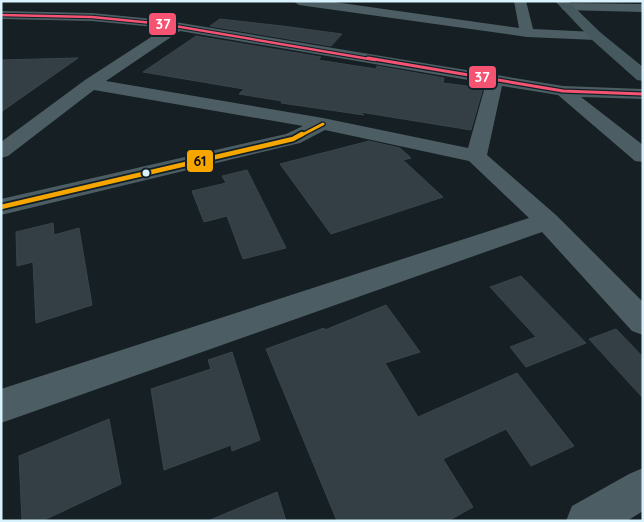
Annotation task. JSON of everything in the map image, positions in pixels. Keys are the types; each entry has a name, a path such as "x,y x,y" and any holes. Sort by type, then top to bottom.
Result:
{"street":[{"path":"299,1 527,33 596,36"},
{"path":"391,15 394,1"},
{"path":"520,1 527,33"},
{"path":"1,15 55,3"},
{"path":"564,4 637,8 643,16"},
{"path":"564,4 596,36 643,76"},
{"path":"124,7 170,25"},
{"path":"1,15 92,17 170,25 563,91 643,94"},
{"path":"1,152 170,25"},
{"path":"476,156 495,79"},
{"path":"91,84 323,124 476,156 547,221 643,322"},
{"path":"563,91 643,156"},
{"path":"1,207 293,139 323,124"},
{"path":"1,406 547,221"},
{"path":"587,521 643,488"}],"building":[{"path":"220,19 342,34 331,46 210,26"},
{"path":"196,36 321,57 318,60 376,69 377,66 444,78 443,83 483,88 471,130 360,112 364,115 281,103 282,101 239,94 244,89 143,72"},
{"path":"78,58 1,112 1,60"},
{"path":"369,141 400,148 411,158 403,160 443,197 331,234 280,164"},
{"path":"247,170 286,248 243,259 227,216 204,222 192,191 226,183 222,176"},
{"path":"53,223 54,235 79,228 92,305 36,323 33,262 17,266 16,232"},
{"path":"521,276 586,343 526,367 510,347 536,337 490,287"},
{"path":"386,305 420,352 385,363 418,417 517,373 574,446 531,466 506,429 443,459 473,507 448,521 337,521 266,349 324,328 325,330"},
{"path":"616,329 643,357 643,398 589,339"},
{"path":"232,352 260,440 232,451 231,445 164,470 151,389 211,369 208,360"},
{"path":"109,419 121,484 42,521 22,521 19,456"},
{"path":"277,492 286,521 210,521 210,520"}],"transit line":[{"name":"37","path":"1,15 92,17 163,24 563,91 643,94"},
{"name":"61","path":"1,207 293,139 323,124"}]}
